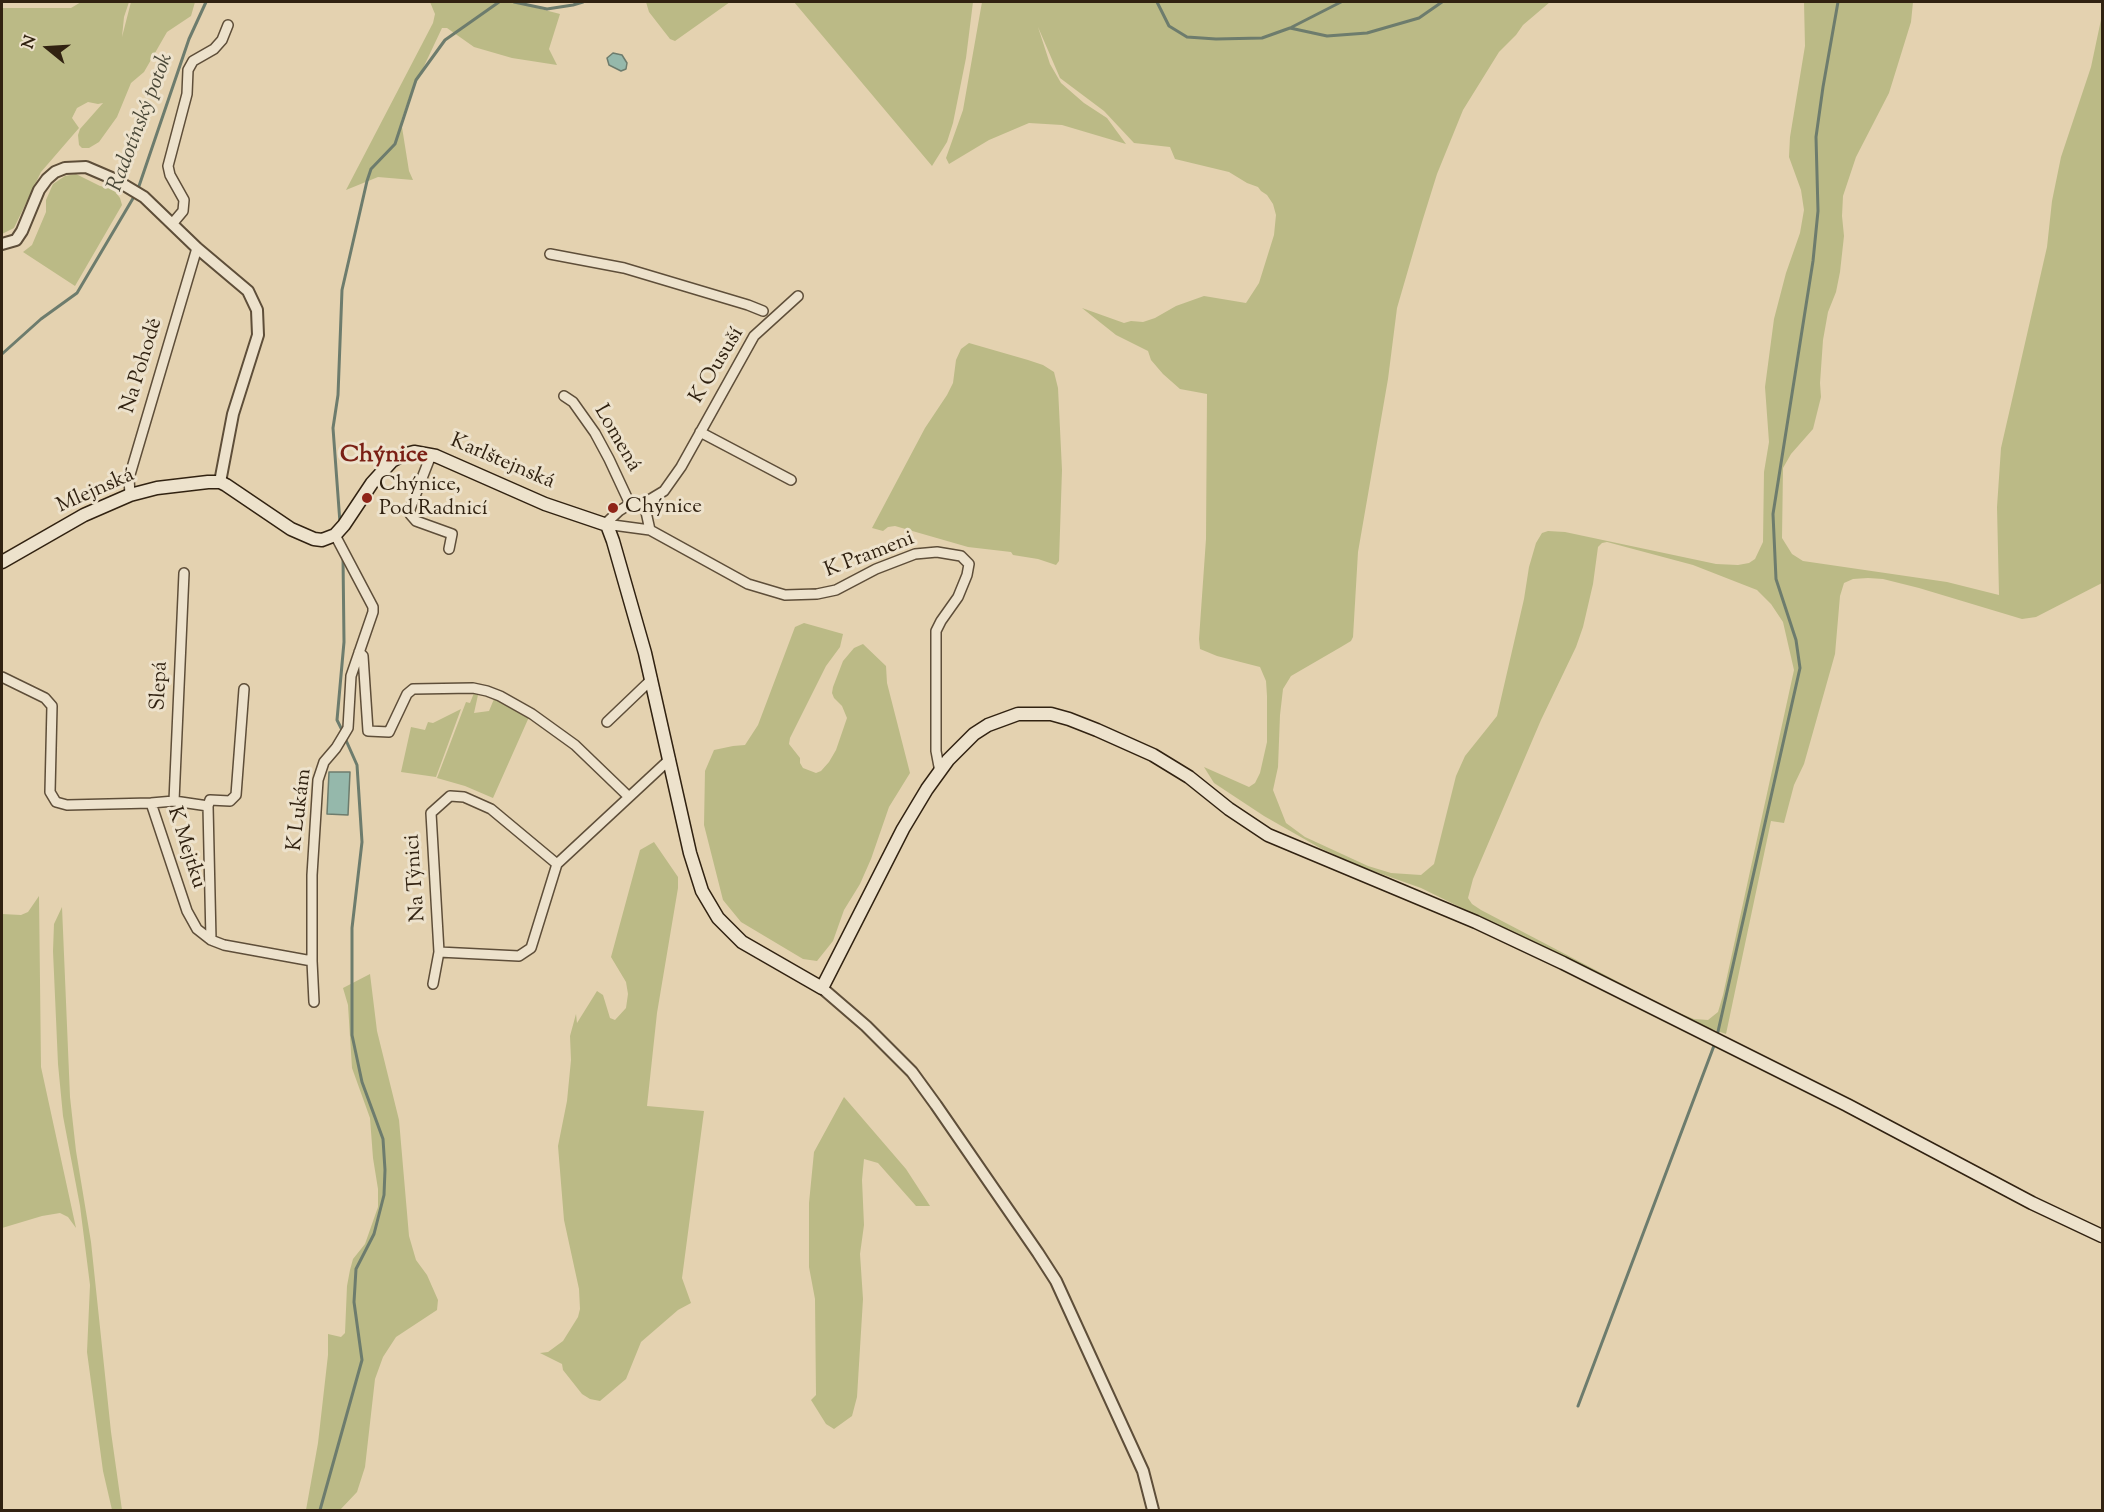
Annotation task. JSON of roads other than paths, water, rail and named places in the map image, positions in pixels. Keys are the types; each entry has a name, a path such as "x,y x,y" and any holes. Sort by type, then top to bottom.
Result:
{"main road":[{"name":"Karlštejnská","path":"335,535 372,483 392,461 414,452 431,454 545,504 605,524"},
{"name":"Mlejnská","path":"2,562 84,514 130,495 171,485 220,482"},
{"path":"220,482 276,520 303,535 322,540 335,535"},
{"path":"605,524 613,541 652,679 693,863 705,898 726,928 742,942 822,988 903,829 948,760 988,725 1018,714 1051,714 1097,730 1162,761 1268,835 1476,922 1563,963 1847,1105 2032,1203 2103,1236"}],"street":[{"path":"172,224 183,211 184,200 170,175 168,166 187,94 188,70 194,61 217,46 228,25"},
{"path":"2,244 16,240 39,190 55,172 76,166 87,166 144,197 197,248 248,291 258,316 257,342 232,414 220,482"},
{"name":"Na Pohodě","path":"130,495 129,478 197,248"},
{"path":"549,254 624,268 748,305 764,312"},
{"name":"K Ousuší","path":"644,503 664,491 681,467 754,336 798,296"},
{"name":"Lomená","path":"564,396 573,402 595,433 630,504"},
{"name":"K Ousuší","path":"700,432 791,480"},
{"path":"431,454 410,508 410,514 416,521 452,534 449,549"},
{"path":"644,503 650,530 605,524 630,504 644,503"},
{"name":"K Prameni","path":"650,530 748,584 785,595 817,594 837,590 876,569 915,554 937,552 961,556 969,564 967,574 958,597 941,621 935,639 936,751 940,772"},
{"name":"K Lukám","path":"314,1002 312,875 318,780 324,762 348,728 351,676 372,617 373,607 335,535"},
{"name":"Slepá","path":"174,801 184,573"},
{"path":"359,652 363,656 368,731 389,732 407,694 413,689 473,688 487,691 532,714 575,745 629,797"},
{"path":"2,677 45,698 52,706 50,792 56,802 67,805 151,803"},
{"path":"607,722 652,679"},
{"path":"208,806 210,800 230,801 236,795 244,689"},
{"name":"Na Týnici","path":"439,952 519,956 531,948 557,864 669,759"},
{"name":"Na Týnici","path":"433,984 439,952 430,813 450,796 464,797 491,809 557,864"},
{"name":"K Mejtku","path":"174,801 208,806 211,940 197,929 187,911 151,803 174,801"},
{"path":"211,940 224,945 312,962"},
{"path":"822,988 866,1026 912,1072 1056,1281 1143,1471 1154,1510"}],"waterway":[{"name":"Radotínský potok","path":"138,189 189,39 206,2"},
{"path":"340,523 333,428 338,395 342,290 367,181 371,169 395,144 416,80 445,40 499,2"},
{"name":"Radotínský potok","path":"514,2 547,9 583,2"},
{"name":"Radotínský potok","path":"1157,2 1169,26 1187,37 1216,39 1262,38 1290,28 1327,36 1367,33 1419,18 1442,2"},
{"path":"1292,27 1341,2"},
{"path":"1717,1036 1800,668 1796,640 1776,579 1773,514 1813,261 1818,211 1816,137 1838,2"},
{"name":"Radotínský potok","path":"2,354 41,319 77,293 135,195"},
{"path":"343,557 344,642 337,720 343,732"},
{"path":"320,1510 362,1360 354,1302 356,1269 374,1234 384,1195 385,1170 383,1139 362,1082 352,1035 352,928 362,842 357,765 345,738"},
{"path":"1578,1406 1715,1043"}],"place":[{"name":"Chýnice, Pod Radnicí","path":"367,498"},
{"name":"Chýnice","path":"613,508"}],"district":[{"name":"Chýnice","path":"384,457"}]}
